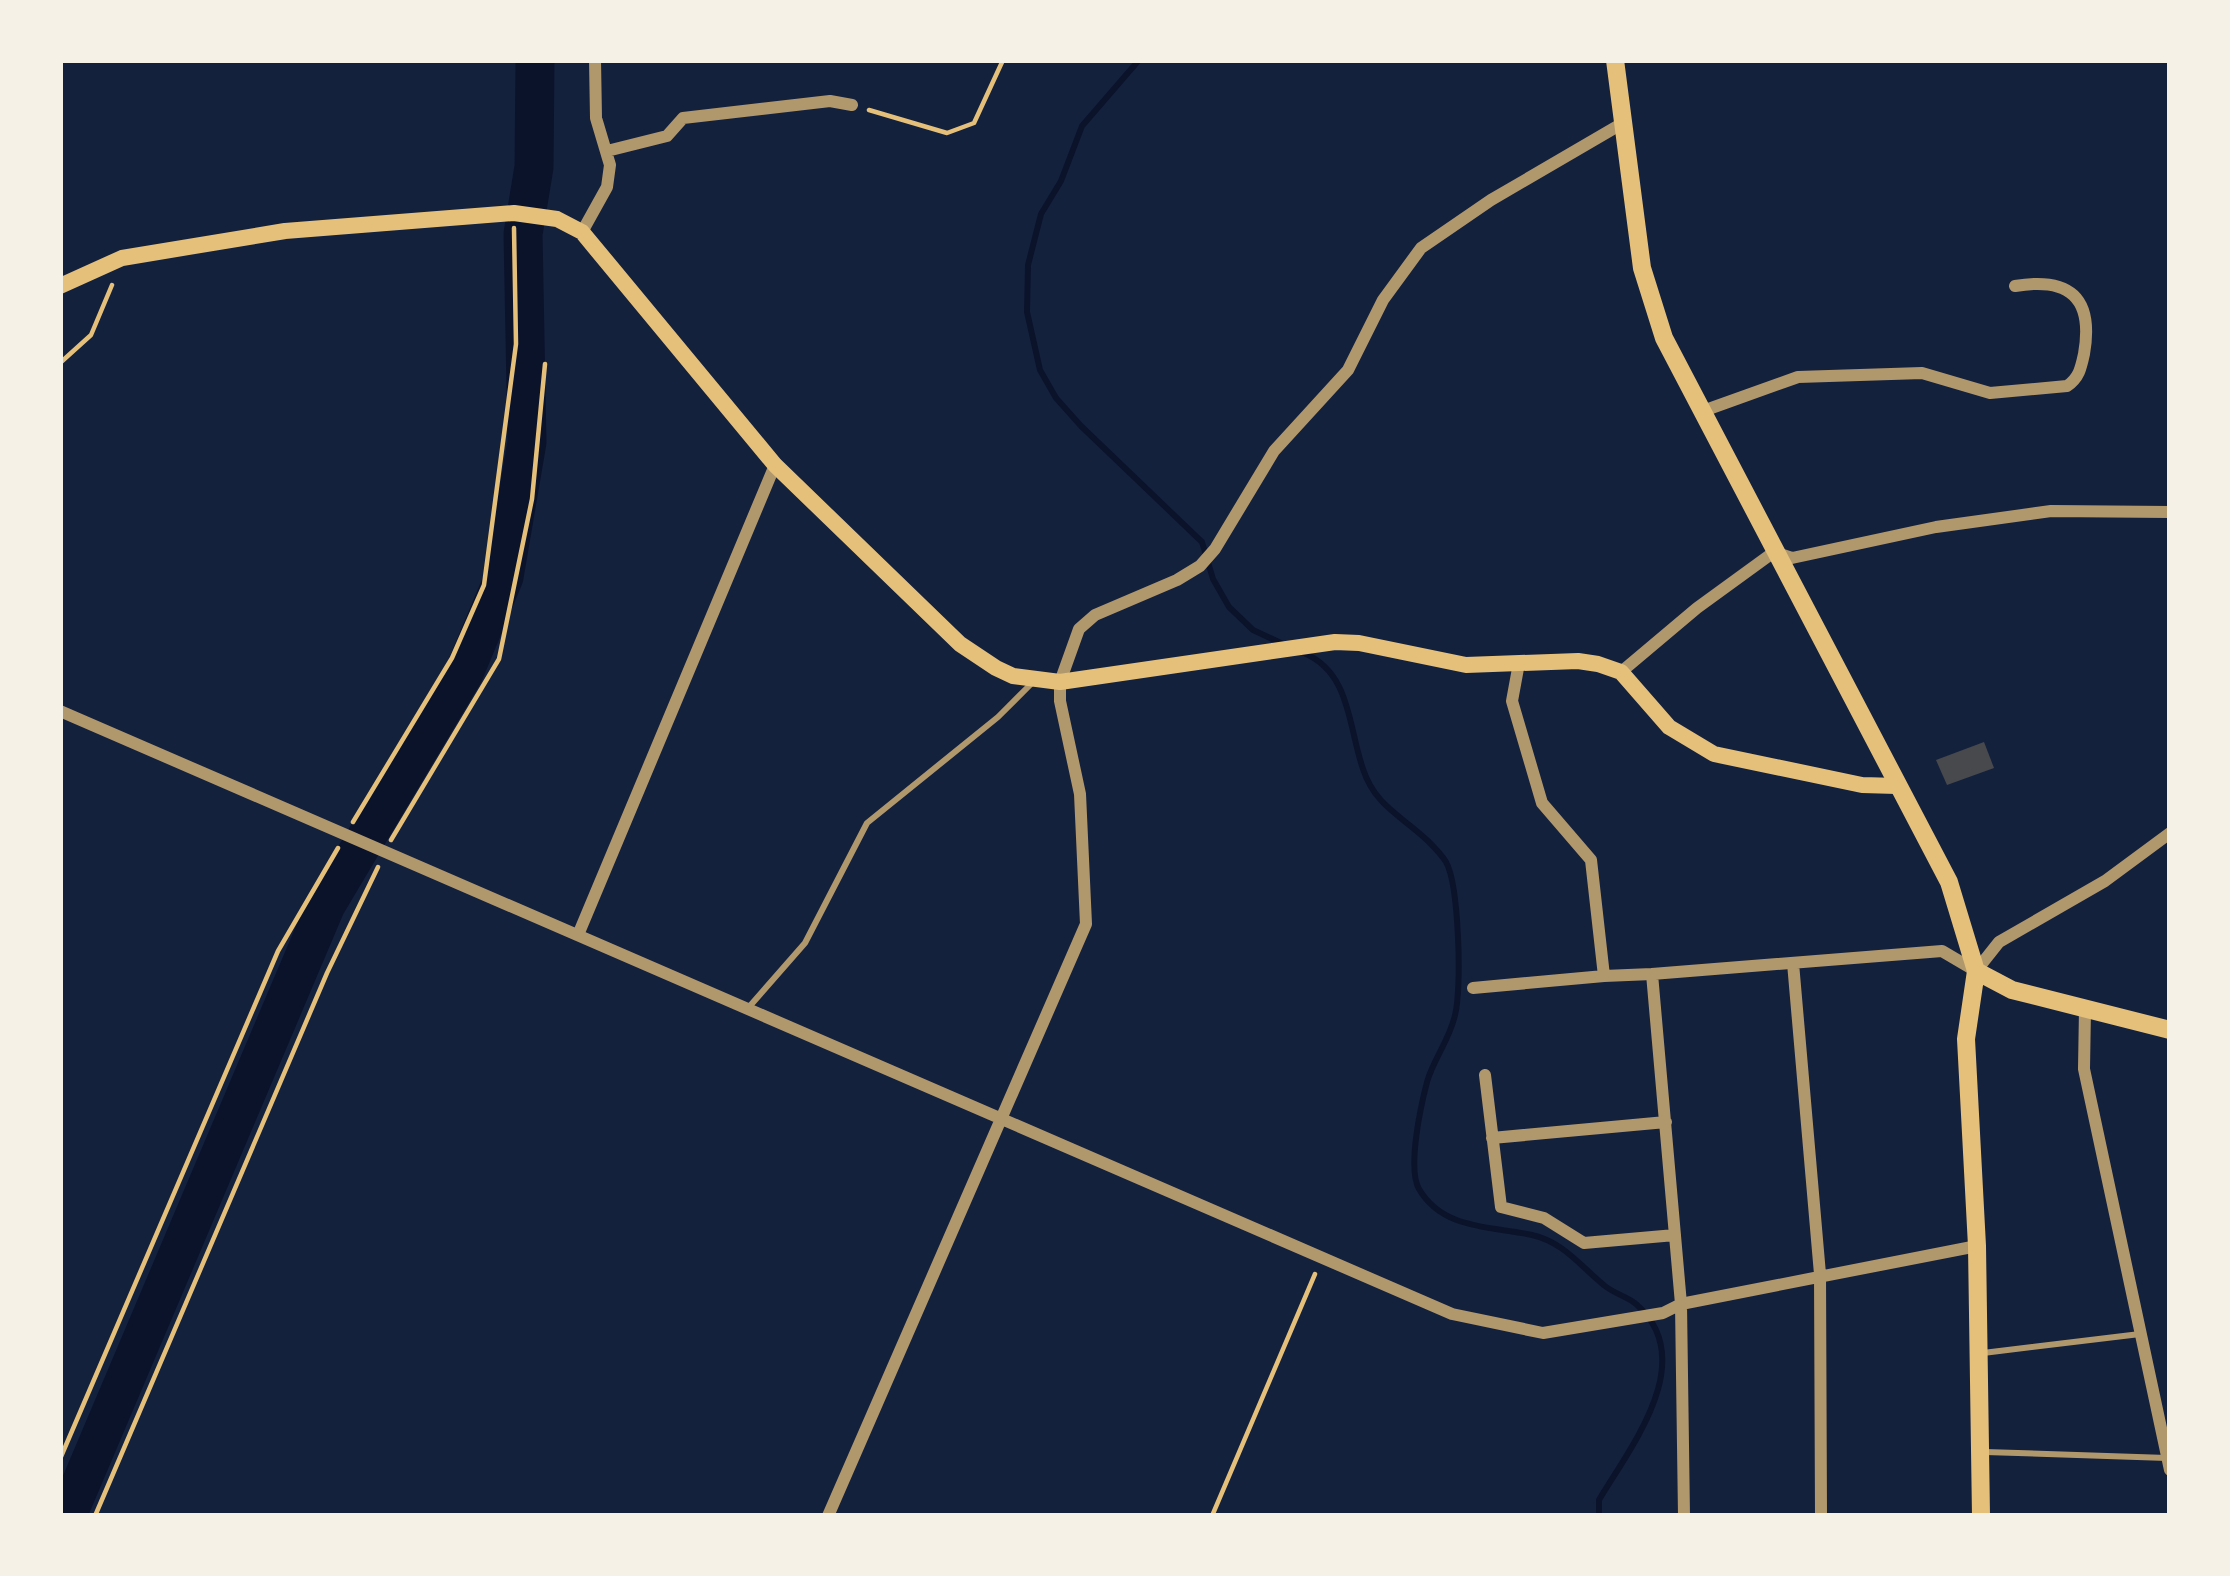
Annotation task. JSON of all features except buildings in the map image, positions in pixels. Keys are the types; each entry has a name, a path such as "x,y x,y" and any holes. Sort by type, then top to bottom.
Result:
{"main road":[{"path":"1615,60 1642,268 1664,338 1948,882 1976,971 1966,1039 1977,1246 1981,1516"},
{"path":"60,286 122,258 286,231 514,213 557,218 582,232 775,465 960,644 996,668 1060,682 1335,642 1466,665 1578,661 1621,672 1669,727 1714,754 1862,785 1897,786"},
{"path":"1976,971 2012,990 2170,1030"}],"street":[{"path":"582,232 608,188 608,151 596,118 595,60"},
{"path":"608,151 667,136 683,118 830,101 852,104"},
{"path":"828,1516 1086,924 1080,794 1060,682 1073,641 1087,622 1200,566 1274,451 1348,370 1383,299 1421,248 1491,200 1623,123"},
{"path":"1703,411 1798,377 1922,374 1990,393 2067,386 2076,380 2087,338 2079,302 2064,288 2045,281 2015,286"},
{"path":"578,935 775,465"},
{"path":"1621,672 1697,608 1774,553 1792,558 1901,533 2051,511 2170,512"},
{"path":"1519,663 1512,700 1542,802 1591,860 1604,976"},
{"path":"60,711 1452,1314 1543,1333 1663,1313 1681,1304 1820,1274 1977,1246"},
{"path":"1473,988 1942,951 1976,971 1999,942 2104,881 2170,833"},
{"path":"1792,963 1820,1274 1822,1516"},
{"path":"1652,974 1681,1304 1684,1516"},
{"path":"2085,1009 2084,1069 2168,1464"},
{"path":"1485,1075 1501,1207 1544,1218 1584,1243 1676,1235"},
{"path":"1492,1138 1666,1122"}],"lane":[{"path":"747,1008 805,943 867,823 998,717 1035,680"},
{"path":"1979,1353 2140,1334"},
{"path":"1982,1452 2168,1464"}],"path":[{"path":"852,104 947,133 974,123 1003,60"},
{"path":"60,1459 278,950 452,658 484,584 516,344 514,213"},
{"path":"60,363 91,335 122,258"},
{"path":"95,1516 327,973 422,783 499,659 532,499 545,364"},
{"path":"1212,1516 1322,1257"}],"waterway":[{"path":"67,1516 326,905 464,673 504,577 527,442 523,234 534,167 535,60"},
{"path":"1139,60 1082,126 1061,181 1041,214 1028,265 1027,312 1040,370 1056,398 1081,426 1202,542 1213,579 1229,607 1253,630 1281,643"},
{"path":"1304,653 1319,662 1339,687 1368,782 1390,810 1446,862 1454,892 1457,1002 1422,1105 1415,1152 1419,1189 1454,1219 1554,1243 1605,1286 1636,1304 1654,1326 1662,1351 1661,1377 1641,1430 1599,1500 1599,1516"}]}
